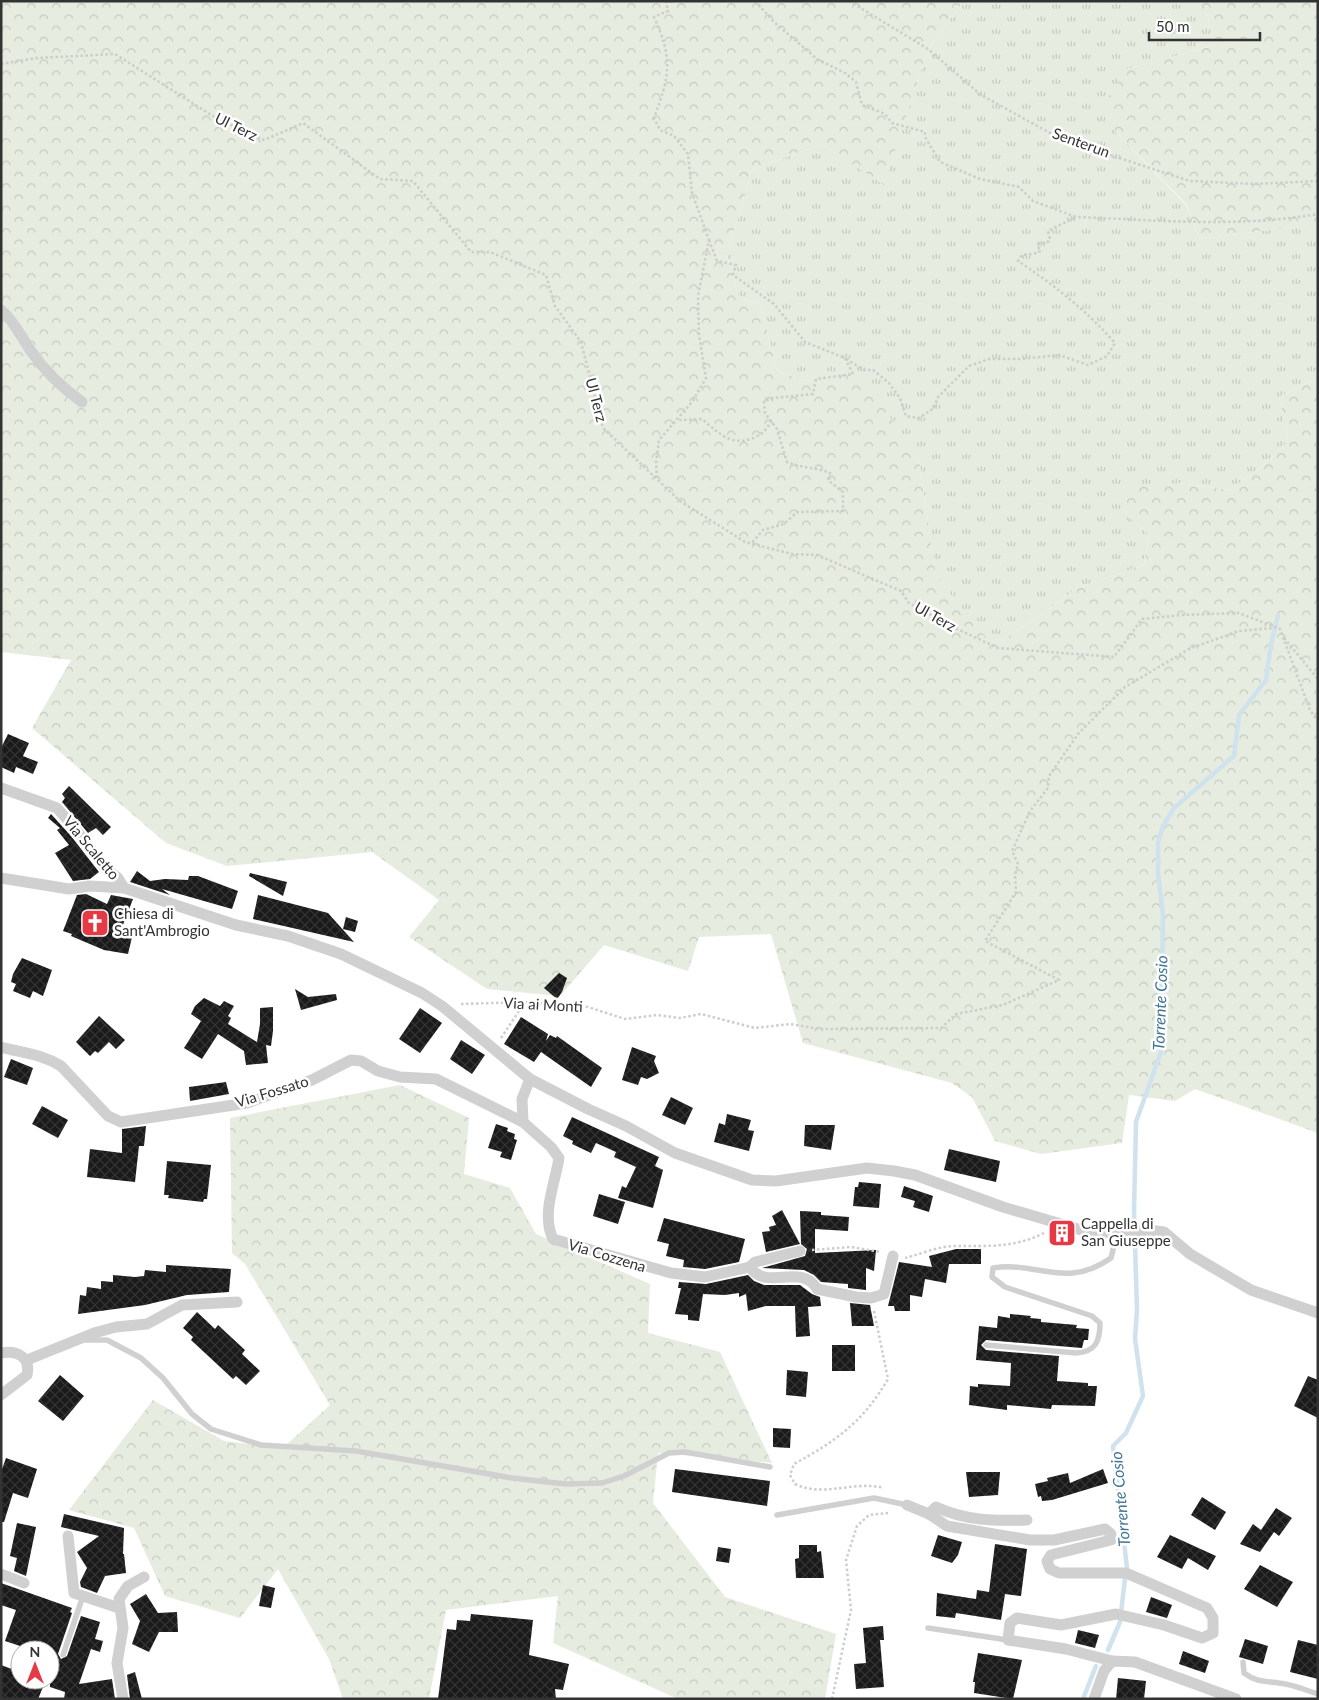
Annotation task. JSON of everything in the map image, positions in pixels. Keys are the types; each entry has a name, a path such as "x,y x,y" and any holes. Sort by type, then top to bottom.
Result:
{"street":[{"path":"1,310 11,319 32,353 70,393 82,402"},
{"name":"Via Scaletto","path":"1,788 57,808 106,869 118,878 124,888"},
{"path":"1,878 69,889 90,886 124,888 236,925 288,936 341,954 422,993 494,1048 530,1079 675,1152 752,1180 776,1181 867,1168 894,1171 915,1175 1003,1207 1088,1232 1117,1233 1149,1230 1164,1232 1190,1254 1251,1290 1318,1313"},
{"name":"Via Fossato","path":"1,1047 44,1056 52,1060 108,1116 121,1122 246,1103 312,1080 351,1060 361,1062 378,1071 400,1077 436,1079 523,1122"},
{"path":"523,1122 522,1099 530,1079"},
{"name":"Via Cozzena","path":"523,1122 551,1147 559,1158 547,1216 547,1228 553,1239 671,1273 705,1276 750,1267"},
{"path":"800,1251 755,1262 750,1267 754,1274 765,1279 799,1276 814,1283 817,1289 871,1298 884,1294 893,1256"},
{"path":"27,1360 73,1340 116,1327 147,1324 182,1305 237,1302"},
{"path":"1,1353 11,1351 27,1360"},
{"path":"1,1395 28,1375 27,1360"},
{"path":"910,1506 929,1514 947,1526 1030,1540 1054,1540 1105,1530 1111,1534 1111,1540 1051,1555 1047,1561 1050,1569 1059,1573 1126,1573 1134,1576 1207,1608 1213,1618 1213,1633 1202,1638 1164,1625 1121,1615 1061,1625 1017,1618 1010,1623 1008,1640 1066,1649 1112,1661 1135,1662 1236,1699"},
{"path":"929,1514 936,1507 953,1515 993,1522 1027,1520"},
{"path":"68,1536 74,1593 119,1608"},
{"path":"1,1574 24,1583"},
{"path":"123,1699 117,1663 123,1628 119,1599 128,1586 144,1577"},
{"path":"1094,1699 1104,1671 1112,1661"}],"lane":[{"path":"986,1345 1076,1353 1088,1352 1094,1348 1100,1331 1100,1323 1092,1316 1005,1287 992,1277 993,1268 1006,1266 1058,1275 1096,1268 1111,1258 1117,1233"},
{"path":"73,1340 108,1340 141,1358 156,1371 192,1414 211,1429 261,1445 356,1452 512,1478 566,1484 602,1483 624,1476 669,1453 685,1452 770,1468"},
{"path":"776,1515 874,1498 910,1506"},
{"path":"63,1655 83,1596"},
{"path":"928,1628 1008,1640"},
{"path":"1243,1662 1244,1673 1263,1683 1279,1683 1318,1694"}],"path":[{"path":"675,1 666,2 668,11 654,17 668,52 666,82 654,118 660,130 674,136 688,154 692,194 717,261 736,265 733,275 774,304 805,342 845,358 864,370 873,370 889,383 900,398 906,416 919,418 934,408 938,397 969,366 989,358 1021,359 1059,355 1088,365 1107,356 1115,343 1102,328 1064,294 1018,261 1022,255 1038,254 1041,250 1038,247 1039,243 1047,243 1050,240 1048,231 1076,217"},
{"path":"755,1 774,22 817,59 845,73 856,82 862,105 885,114 892,123 925,132 925,137 940,162 980,179 1019,187 1032,201 1076,217 1229,224 1277,221 1318,214"},
{"name":"Senterun","path":"849,1 928,48 981,94 1061,139 1190,181 1254,184 1318,181"},
{"name":"Ul Terz","path":"1,64 37,58 115,54 216,118 264,140 303,123 380,179 413,181 471,252 490,252 546,275 555,306 581,342 603,428 680,502 745,542 792,554 817,555 901,591 909,603 953,628 998,648 1114,658 1142,619 1181,615 1239,613 1280,630 1282,637"},
{"path":"657,480 656,463 659,440 692,402 706,378 699,335 698,296 709,240"},
{"path":"751,544 763,530 784,524 798,512 842,511 842,492 829,481 830,473 816,468 800,468 787,462 784,444 765,413 764,401 773,398 813,394 816,379 853,374 845,358"},
{"path":"677,420 702,419 717,433 731,441 741,442 754,438 767,429 771,420"},
{"name":"Via ai Monti","path":"472,1003 525,1002 588,1007 625,1019 657,1015 680,1018 701,1014 754,1028 790,1024 820,1029 941,1028 956,1014 1003,1005 1059,980 985,941 1016,892 1015,874 1018,864 1012,851 1030,811 1048,788 1049,776 1078,734 1125,687 1191,648 1239,631 1276,628"},
{"path":"1282,637 1318,679"},
{"path":"1282,637 1310,710 1318,721"},
{"path":"494,1048 525,1002"},
{"path":"800,1251 851,1246 868,1248 905,1258 954,1246 971,1247 1026,1242 1055,1227 1058,1222"},
{"path":"871,1298 888,1379 877,1398 847,1431 815,1454 794,1464 790,1475 795,1484 807,1490 874,1485 889,1490"},
{"path":"832,1699 851,1610 846,1560 857,1526 869,1515 905,1513 910,1506"}],"green space":[{"path":"1,1 974,1 960,6 928,49 884,185 821,144 752,170 727,255 739,297 761,305 777,371 805,381 860,372 919,460 936,576 988,640 1004,639 1037,618 1077,588 1144,565 1149,536 1125,513 1124,489 1178,483 1229,490 1263,466 1288,441 1279,397 1318,378 1318,1133 1195,1089 1175,1101 1129,1095 1122,1143 1041,1154 995,1141 972,1097 952,1083 803,1043 771,934 699,937 688,971 604,945 560,996 487,989 409,937 439,900 372,852 227,866 166,843 32,728 71,660 1,652"},
{"path":"974,1 1202,1 1216,45 1127,69 1114,130 1186,205 1200,239 1318,225 1318,378 1279,397 1288,441 1263,466 1229,490 1178,483 1125,513 1149,536 1144,565 1077,588 1037,618 1004,639 988,641 936,576 919,460 853,374 805,381 777,371 761,305 739,297 727,255 752,170 821,144 884,184 928,49 960,6"},
{"path":"1202,1 1318,1 1318,225 1200,239 1186,204 1114,130 1107,99 1127,69 1216,45"},
{"path":"400,1085 469,1118 464,1174 510,1188 536,1234 650,1284 648,1333 720,1352 772,1463 658,1453 653,1503 725,1597 836,1634 825,1699 678,1699 553,1643 558,1596 446,1610 429,1699 343,1699 329,1659 278,1569 240,1618 165,1596 134,1528 69,1510 153,1400 224,1441 283,1448 330,1405 245,1264 232,1253 230,1118"}],"building":[{"path":"8,734 29,743 23,756 38,762 33,774 16,767 14,773 1,767 1,748"},
{"path":"69,786 111,827 103,835 96,828 88,833 62,802 65,798 62,794"},
{"path":"51,814 99,872 90,879 73,881 55,853 69,845 57,830 60,828 48,818"},
{"path":"137,871 150,881 165,879 188,880 189,876 198,876 238,891 232,909 162,889 170,895 130,882"},
{"path":"250,873 287,882 283,896 249,876"},
{"name":"Chiesa di Sant'Ambrogio","path":"86,894 107,904 111,895 133,899 121,930 133,933 128,954 104,950 63,931 77,895"},
{"path":"258,895 328,913 354,942 253,919"},
{"path":"346,917 358,921 355,932 343,929"},
{"path":"22,958 52,970 43,996 33,991 30,998 13,991 16,984 11,982 13,974"},
{"path":"559,973 567,978 562,992 557,999 544,988"},
{"path":"295,989 308,997 336,994 337,1000 301,1010"},
{"path":"204,998 220,1006 224,1001 234,1006 228,1016 231,1018 228,1024 257,1042 260,1008 273,1007 271,1046 266,1045 268,1063 246,1065 244,1051 218,1034 202,1059 184,1048 201,1021 191,1014 195,1006"},
{"path":"420,1008 442,1023 420,1053 399,1039"},
{"path":"99,1016 125,1040 116,1049 109,1042 98,1053 95,1051 90,1056 76,1042"},
{"path":"521,1017 548,1034 546,1041 550,1035 556,1038 557,1036 602,1068 591,1087 541,1052 534,1062 504,1044"},
{"path":"461,1040 485,1055 472,1074 450,1059"},
{"path":"632,1047 656,1056 654,1061 659,1073 647,1079 641,1077 638,1085 622,1080"},
{"path":"11,1059 33,1068 27,1085 4,1077"},
{"path":"226,1082 229,1094 190,1101 189,1087"},
{"path":"671,1097 693,1108 685,1125 662,1115"},
{"path":"42,1106 68,1120 58,1138 32,1124"},
{"path":"727,1114 751,1120 748,1130 754,1131 749,1151 714,1142 719,1123 725,1125"},
{"path":"572,1117 659,1157 655,1166 663,1170 653,1208 618,1198 622,1186 626,1188 636,1167 614,1157 616,1152 596,1143 591,1153 572,1144 573,1141 563,1136"},
{"path":"496,1124 508,1128 507,1131 515,1134 514,1139 517,1140 511,1160 500,1157 502,1152 488,1148"},
{"path":"805,1125 835,1125 831,1150 804,1146"},
{"path":"146,1126 144,1146 139,1146 135,1182 87,1177 90,1149 122,1153 122,1129"},
{"path":"949,1149 1000,1161 996,1182 944,1170"},
{"path":"167,1161 211,1165 207,1199 204,1199 203,1202 168,1198 169,1195 164,1195"},
{"path":"859,1182 881,1184 879,1208 853,1206 855,1187 858,1187"},
{"path":"904,1186 933,1196 929,1212 913,1207 915,1201 901,1197"},
{"path":"599,1194 625,1202 618,1224 593,1216"},
{"path":"782,1210 800,1244 766,1252 762,1232 770,1231 769,1227 776,1225 772,1216"},
{"path":"800,1211 821,1212 821,1215 849,1217 848,1231 815,1229 815,1253 876,1250 874,1271 866,1268 866,1290 848,1288 848,1284 821,1282 814,1275 804,1270 762,1268 805,1256 807,1249 801,1244"},
{"path":"664,1218 745,1239 739,1262 705,1269 683,1267 684,1260 666,1256 669,1244 657,1241"},
{"path":"956,1249 981,1249 981,1264 949,1264 946,1283 925,1279 922,1297 910,1295 910,1311 895,1311 894,1306 888,1306 899,1262 932,1267 929,1256"},
{"path":"166,1265 231,1269 229,1292 187,1295 145,1305 78,1314 80,1295 86,1296 87,1287 101,1289 101,1281 113,1282 113,1275 135,1277 144,1276 145,1270 166,1272"},
{"path":"748,1275 754,1281 764,1285 800,1285 812,1294 820,1297 821,1306 808,1307 810,1336 796,1337 795,1306 766,1306 748,1311 746,1294 739,1297 739,1293 725,1295 703,1294 699,1321 688,1320 688,1315 675,1314 681,1288 678,1288 679,1282 706,1284"},
{"path":"850,1303 870,1305 874,1326 852,1326"},
{"path":"197,1312 215,1329 218,1325 245,1350 242,1354 260,1371 246,1385 236,1376 233,1379 191,1340 193,1337 183,1328"},
{"path":"1010,1314 1031,1316 1030,1318 1041,1319 1041,1322 1077,1325 1076,1328 1089,1329 1088,1340 1084,1340 1082,1348 986,1340 981,1345 986,1350 1059,1356 1057,1381 1088,1383 1088,1386 1097,1386 1095,1406 1052,1405 1051,1409 1007,1405 1007,1410 969,1405 970,1386 978,1387 978,1384 1010,1386 1011,1363 976,1360 979,1326 997,1328 998,1316 1010,1318"},
{"path":"832,1345 855,1345 855,1371 832,1371"},
{"path":"787,1370 808,1372 806,1397 786,1395"},
{"path":"60,1375 84,1396 63,1421 38,1401"},
{"path":"1308,1376 1318,1380 1318,1418 1294,1406"},
{"path":"773,1428 791,1429 790,1448 773,1447"},
{"path":"6,1458 37,1469 28,1498 13,1493 4,1522 1,1522 1,1472"},
{"path":"675,1469 770,1481 767,1506 672,1492"},
{"path":"1103,1469 1108,1483 1052,1500 1042,1501 1041,1496 1038,1497 1035,1484 1048,1481 1047,1478 1068,1473 1070,1483"},
{"path":"966,1472 1000,1472 998,1495 969,1497"},
{"path":"1202,1497 1226,1512 1215,1530 1191,1515"},
{"path":"1276,1508 1292,1518 1279,1536 1274,1532 1260,1552 1240,1544 1253,1524 1261,1530"},
{"path":"64,1514 124,1528 123,1554 126,1573 105,1576 97,1593 81,1587 80,1582 87,1568 77,1552 99,1536 61,1527"},
{"path":"17,1523 36,1527 26,1576 14,1571 17,1558 10,1556"},
{"path":"938,1535 962,1542 958,1555 952,1563 931,1556"},
{"path":"1170,1535 1216,1556 1208,1570 1188,1558 1182,1569 1157,1557"},
{"path":"995,1544 1027,1549 1021,1596 1005,1594 1001,1620 956,1613 955,1618 936,1616 937,1593 976,1599 977,1590 989,1592"},
{"path":"799,1545 817,1545 817,1552 821,1551 824,1578 796,1578 795,1559 799,1558"},
{"path":"718,1547 731,1549 729,1563 716,1561"},
{"path":"1260,1565 1293,1582 1277,1607 1244,1589"},
{"path":"1,1583 72,1608 60,1648 60,1640 10,1640 10,1643 5,1641 16,1610 1,1605"},
{"path":"263,1585 275,1588 271,1608 259,1606"},
{"path":"146,1594 158,1613 177,1612 178,1632 159,1632 149,1652 132,1644 140,1621 130,1604"},
{"path":"1151,1597 1172,1605 1167,1618 1146,1612"},
{"path":"471,1614 533,1620 529,1655 569,1664 563,1690 555,1689 556,1699 438,1699 447,1629 456,1630 457,1620 470,1621"},
{"path":"81,1616 100,1622 95,1639 103,1641 100,1652 91,1649 79,1684 112,1679 115,1699 64,1699 65,1692 59,1690 60,1657 61,1659 67,1656"},
{"path":"883,1626 884,1640 880,1640 884,1687 856,1689 854,1664 866,1663 863,1628"},
{"path":"1078,1630 1099,1635 1095,1648 1075,1643"},
{"path":"1245,1639 1268,1646 1263,1664 1239,1657"},
{"path":"1298,1640 1318,1645 1318,1679 1290,1672"},
{"path":"1183,1651 1209,1661 1205,1673 1179,1664"},
{"path":"978,1653 1022,1660 1013,1699 974,1693 975,1682 973,1682"},
{"path":"1,1665 10,1668 10,1690 42,1690 38,1699 1,1699"},
{"path":"135,1672 142,1699 130,1699 127,1675"},
{"path":"1118,1678 1146,1681 1144,1699 1116,1699"}],"waterway":[{"name":"Torrente Cosio","path":"1127,1568 1113,1446 1126,1433 1143,1396 1135,1339 1137,1310 1134,1210 1136,1122 1161,1052 1163,915 1158,873 1158,843 1163,826 1174,808 1234,756 1239,715 1266,680 1271,644 1278,616"},
{"name":"Torrente Cosio","path":"1108,1650 1120,1622 1125,1578"},
{"name":"Torrente Cosio","path":"1083,1699 1096,1666"}],"place":[{"name":"Chiesa di Sant'Ambrogio","path":"95,923"},
{"name":"Cappella di San Giuseppe","path":"1062,1233"}]}
